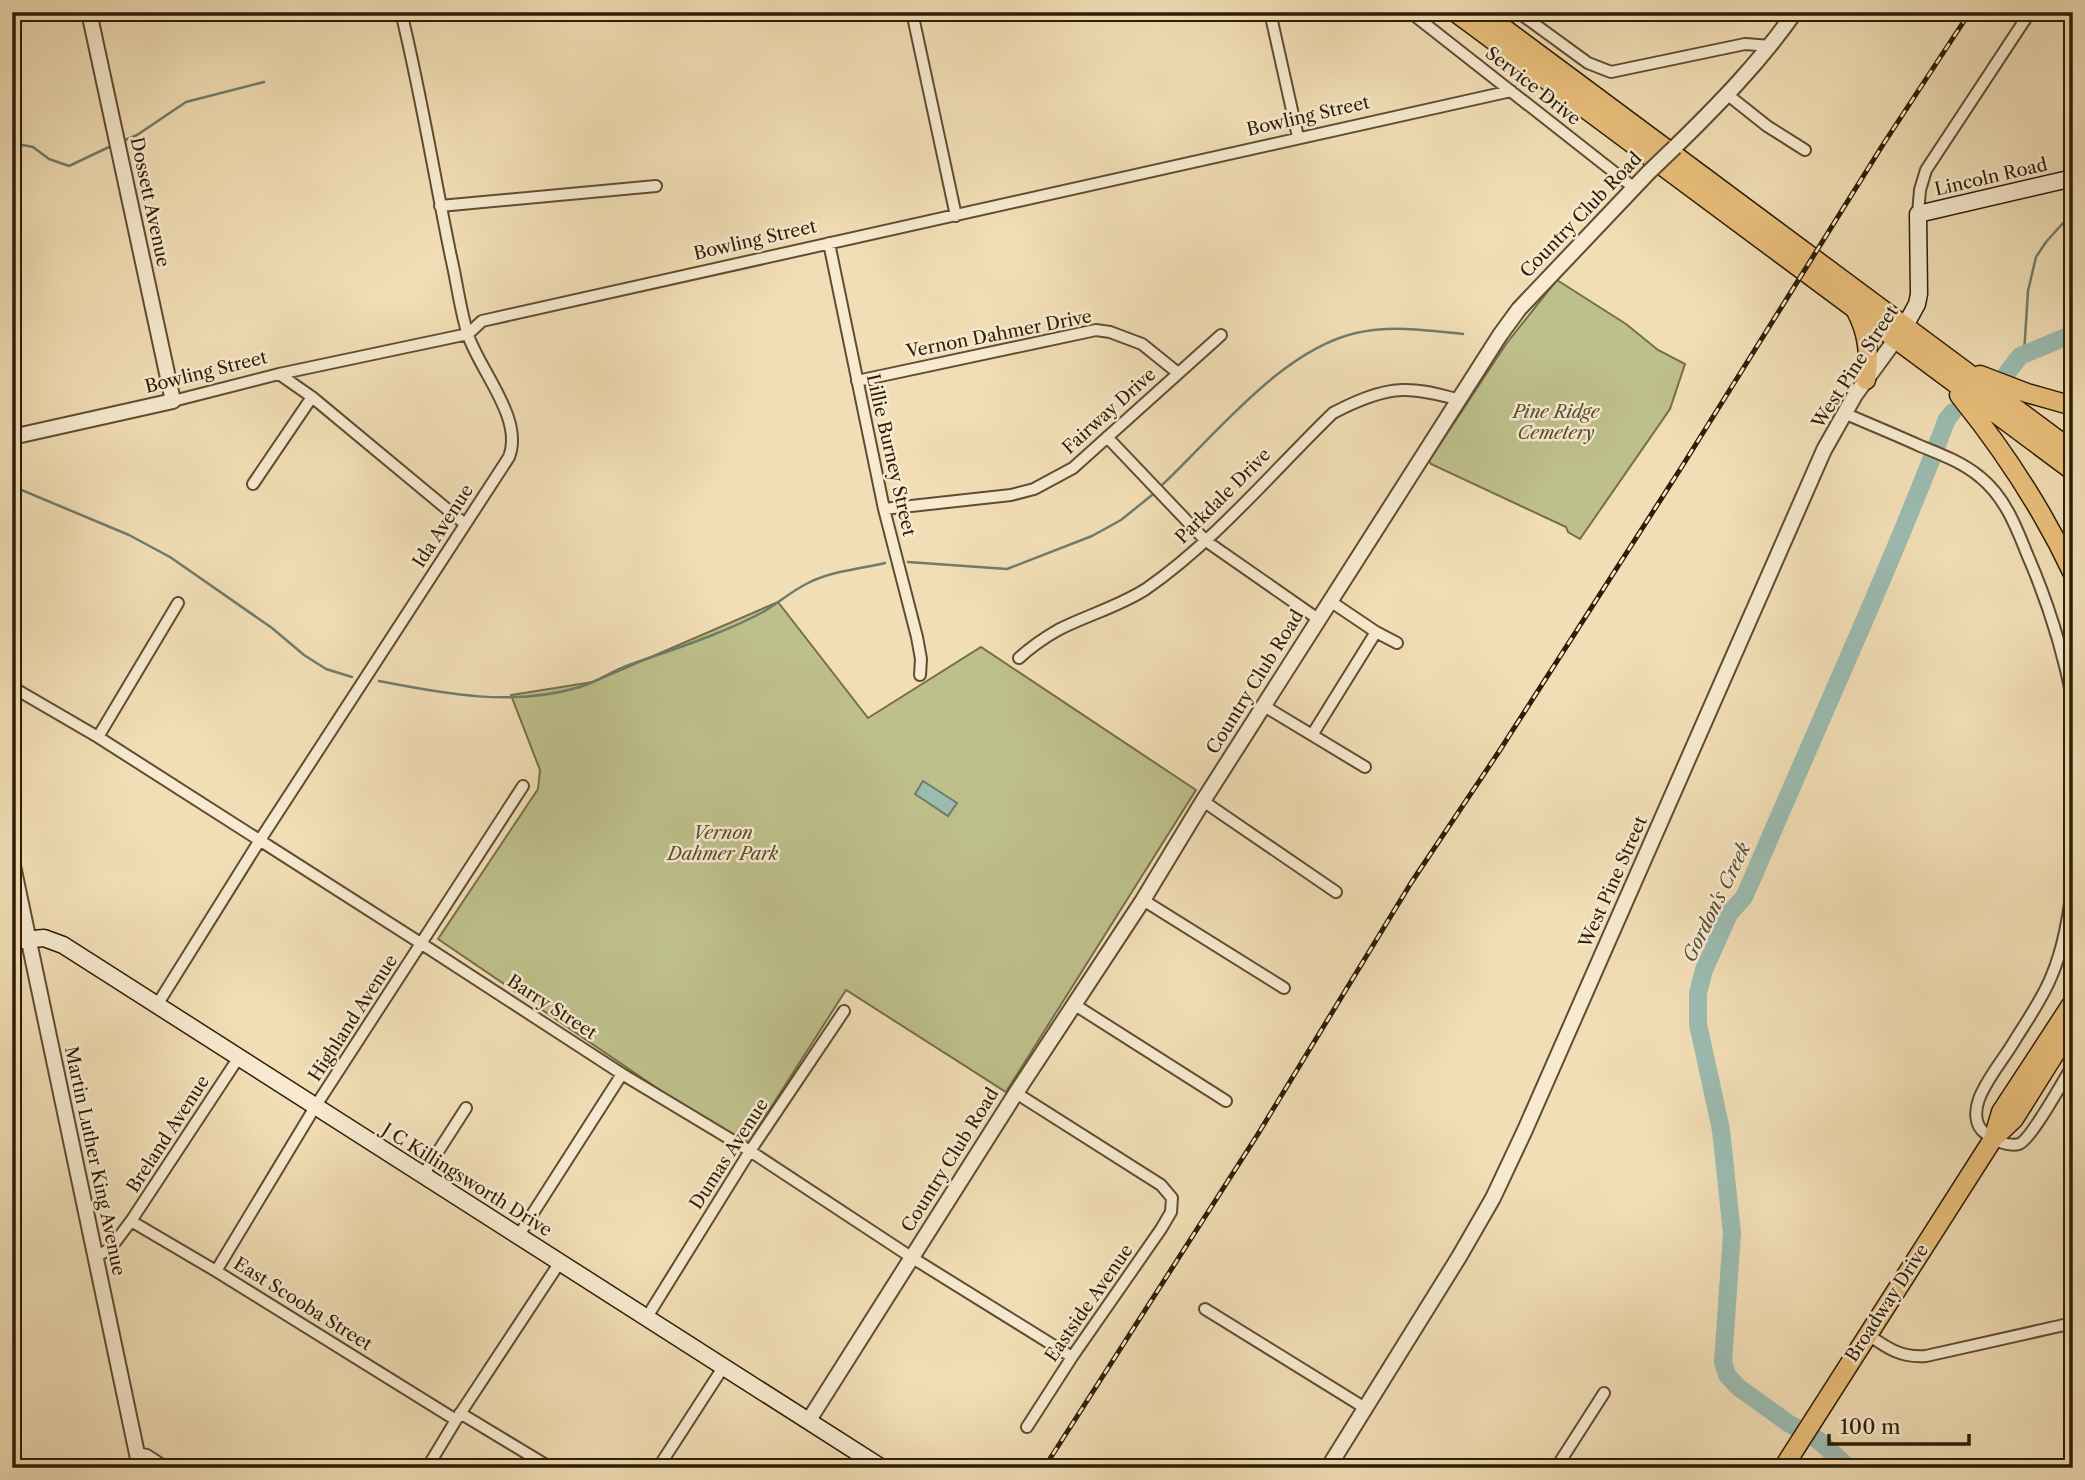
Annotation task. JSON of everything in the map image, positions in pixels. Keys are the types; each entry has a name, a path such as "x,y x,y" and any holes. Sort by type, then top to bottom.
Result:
{"main road":[{"path":"1455,12 1854,309 1960,368 2073,451"},
{"path":"1482,12 1901,333 1943,376 2017,472 2048,524 2073,574"},
{"name":"Lincoln Road","path":"1918,214 2073,178"},
{"name":"West Pine Street","path":"1901,333 1917,304 1920,283 1918,214"},
{"path":"1854,309 1868,343 1866,380"},
{"path":"1960,368 2027,393 2073,406"},
{"path":"1943,376 2073,471"},
{"name":"J C Killingsworth Drive","path":"20,940 44,937 57,941 882,1468"},
{"name":"Broadway Drive","path":"1783,1468 1993,1139 2014,1119 2070,1014 2073,990"}],"street":[{"name":"Dossett Avenue","path":"89,12 173,401"},
{"name":"Ida Avenue","path":"157,1005 512,449 511,424 468,334 401,12"},
{"path":"912,12 956,216"},
{"path":"1270,12 1297,137"},
{"name":"Service Drive","path":"1410,12 1633,187"},
{"path":"1518,12 1588,64 1611,72 1745,44 1772,46"},
{"name":"Country Club Road","path":"809,1420 1016,1093 1143,900 1457,399 1519,309 1633,187 1728,95 1772,46 1796,12"},
{"path":"1918,214 1920,190 1926,170 2030,12"},
{"name":"Bowling Street","path":"12,437 279,374 468,334 482,321 1511,91"},
{"path":"1728,95 1805,150"},
{"path":"440,206 656,186"},
{"name":"Lillie Burney Street","path":"829,243 884,509 917,637 921,659 920,675"},
{"name":"Vernon Dahmer Drive","path":"857,381 1096,330 1110,332 1142,344 1178,373"},
{"name":"West Pine Street","path":"1328,1468 1493,1198 1801,501 1844,413 1901,333"},
{"name":"Fairway Drive","path":"884,509 1011,495 1034,489 1073,468 1221,335"},
{"path":"279,374 312,397 465,524"},
{"name":"Parkdale Drive","path":"1019,658 1059,630 1121,604 1144,590 1206,541 1333,412 1381,393 1402,390 1457,399"},
{"path":"253,484 312,397"},
{"path":"1844,413 1966,467 1981,478 2004,506 2050,609 2073,702"},
{"path":"1108,437 1206,541 1318,619"},
{"path":"1330,601 1397,643"},
{"path":"98,737 178,603"},
{"path":"1312,735 1376,632"},
{"name":"Barry Street","path":"12,687 98,737 622,1074 750,1151 911,1257 1072,1357"},
{"path":"1264,706 1365,767"},
{"name":"Highland Avenue","path":"216,1271 315,1107 523,786"},
{"path":"1203,801 1336,892"},
{"name":"Martin Luther King Avenue","path":"12,861 20,940 96,1257 139,1461"},
{"path":"2073,877 2064,937 2051,978 1979,1099 1976,1118 1980,1130 1993,1139 2010,1144 2023,1142 2034,1129 2073,1065"},
{"path":"1143,900 1284,988"},
{"path":"1075,1005 1226,1101"},
{"name":"Dumas Avenue","path":"647,1317 750,1151 844,1011"},
{"name":"Breland Avenue","path":"96,1257 110,1249 131,1221 239,1057"},
{"path":"519,1235 622,1074"},
{"name":"Eastside Avenue","path":"1016,1093 1161,1185 1172,1198 1171,1212 1161,1229 1027,1427"},
{"path":"423,1175 466,1108"},
{"name":"East Scooba Street","path":"131,1221 458,1416 551,1468"},
{"path":"427,1468 559,1262"},
{"path":"1205,1309 1365,1408"},
{"path":"1867,1334 1896,1353 1914,1357 2073,1323"},
{"path":"657,1468 724,1366"},
{"path":"1556,1468 1604,1393"},
{"path":"139,1461 147,1455 167,1468"}],"green space":[{"name":"Pine Ridge Cemetery","path":"1557,280 1626,324 1658,350 1685,364 1670,409 1580,539 1568,532 1566,527 1429,461 1506,344"},
{"name":"Vernon Dahmer Park","path":"778,602 868,718 981,647 1196,790 1006,1092 846,990 745,1148 438,939 538,789 540,770 511,695 593,682"}],"water":[{"path":"923,781 957,803 948,816 915,794"}],"waterway":[{"path":"125,140 137,135 186,102 264,82"},
{"path":"12,143 33,147 49,159 69,166 109,147"},
{"path":"2024,354 2028,291 2036,257 2073,211"},
{"path":"1163,484 1252,396 1302,357 1329,342 1356,333 1383,329 1463,334"},
{"name":"Gordon's Creek","path":"2007,373 2020,356 2073,334"},
{"name":"Gordon's Creek","path":"1849,1468 1818,1440 1788,1423 1738,1387 1727,1375 1723,1362 1732,1233 1721,1130 1698,1024 1698,993 1704,970 1729,914 1744,897 1753,877 1877,592 1947,419 1953,412"},
{"path":"12,486 129,535 170,557 272,628 304,655 326,669 352,677"},
{"path":"908,562 1007,569 1092,536 1121,520 1152,495"},
{"path":"379,681 479,696 555,693 586,685 623,667 730,628 763,612 817,579 885,563"}],"railway":[{"path":"1044,1468 1258,1134 1411,883 1681,468 1884,143 1970,12"}]}
